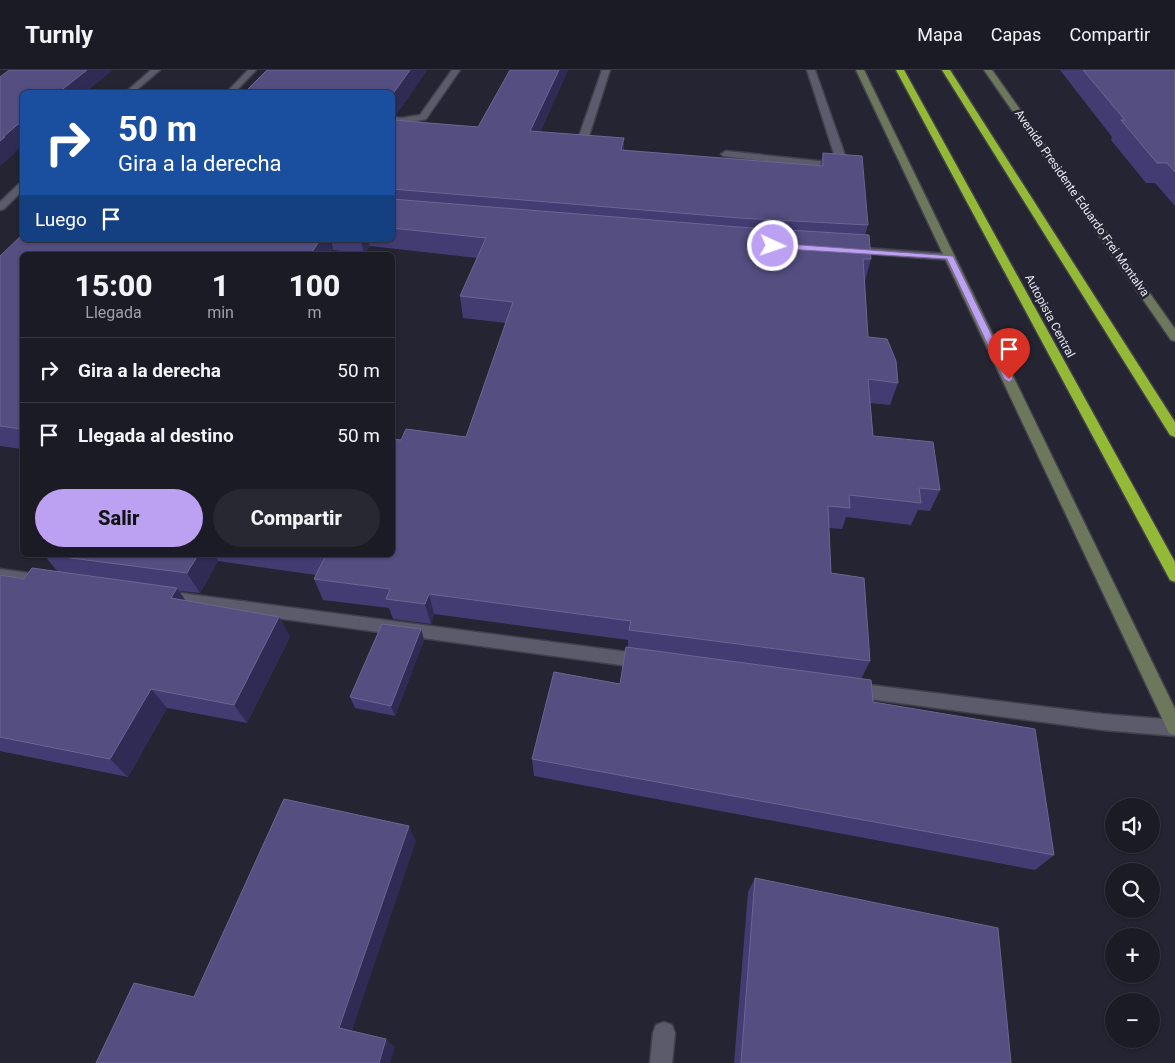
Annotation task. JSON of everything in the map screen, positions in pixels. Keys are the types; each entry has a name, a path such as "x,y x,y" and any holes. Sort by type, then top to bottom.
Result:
{"highway":[{"name":"Autopista Central","path":"900,70 1175,576"},
{"path":"946,70 1175,432"}],"main road":[{"path":"860,70 1175,727"},
{"name":"Avenida Presidente Eduardo Frei Montalva","path":"988,70 1175,337"}],"street":[{"path":"132,90 156,70"},
{"path":"233,90 252,70"},
{"path":"395,120 424,117 456,70"},
{"path":"581,145 606,70"},
{"path":"726,154 830,166 840,165 842,161 811,70"},
{"path":"0,206 20,188"},
{"path":"834,249 950,257"},
{"path":"0,575 59,583"},
{"path":"147,595 658,664"},
{"path":"835,687 1103,722 1175,727"},
{"path":"661,1063 664,1033"}],"building":[{"path":"9,70 87,70 62,90 20,90 20,123 0,141 0,77"},
{"path":"267,70 410,70 395,91 247,90"},
{"path":"510,70 559,70 530,131 624,138 621,150 823,166 823,153 862,156 868,225 739,218 395,189 395,120 478,127"},
{"path":"1083,70 1175,70 1175,172 1167,163 1157,163 1121,120 1125,120"},
{"path":"395,199 739,227 869,235 871,259 863,259 868,337 887,339 896,361 898,383 868,379 873,436 933,442 940,490 919,488 921,503 849,495 850,508 828,506 831,573 864,578 870,661 629,630 631,621 429,594 425,604 386,599 390,589 314,579 325,557 395,557 395,439 401,440 406,429 466,437 513,302 460,296 486,238 395,228"},
{"path":"20,237 20,242 319,242 312,252 20,252 20,429 0,426 0,256"},
{"path":"63,557 197,557 187,573"},
{"path":"32,568 177,588 171,598 279,617 234,705 151,689 110,759 0,737 0,575 24,579"},
{"path":"382,624 421,629 391,706 350,697"},
{"path":"626,647 871,680 873,702 1035,729 1054,855 532,759 554,672 620,684"},
{"path":"284,799 409,826 339,1028 386,1039 379,1063 96,1063 134,983 194,997"},
{"path":"755,878 998,928 1011,1063 741,1063"}],"route":[{"path":"773,246 950,257 1009,379"}]}
